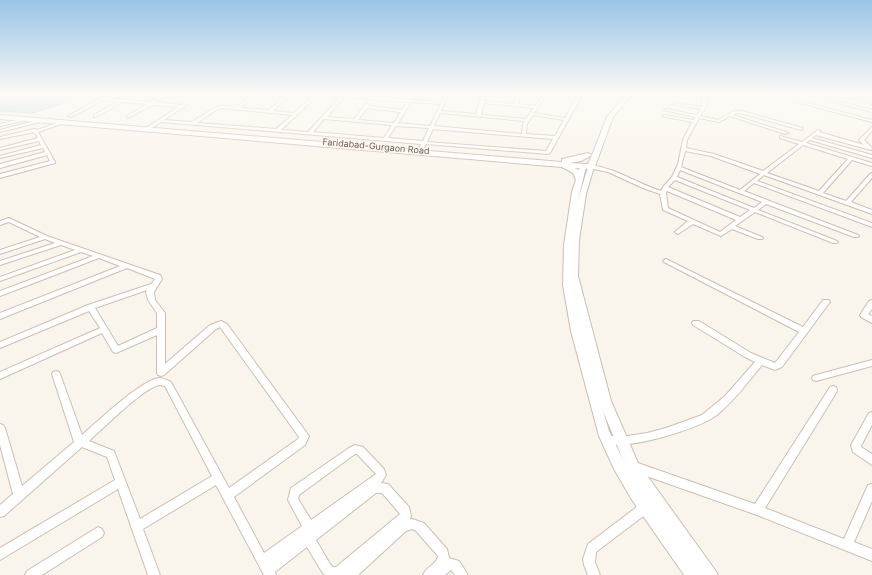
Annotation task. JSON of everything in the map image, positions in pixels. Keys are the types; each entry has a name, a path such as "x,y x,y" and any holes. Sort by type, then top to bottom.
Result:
{"main road":[{"name":"Faridabad-Gurgaon Road","path":"84,122 422,149 588,166"},
{"path":"588,166 588,155 603,122"},
{"path":"588,166 608,122"},
{"path":"558,163 578,159 588,155"},
{"path":"558,163 576,172 579,178"}],"street":[{"path":"0,125 14,122"},
{"path":"6,143 2,138 2,130 35,122"},
{"path":"0,149 39,135 62,122"},
{"path":"150,128 158,122"},
{"path":"168,122 385,140 422,149 548,153 565,122"},
{"path":"193,124 196,122"},
{"path":"277,131 287,122"},
{"path":"309,134 320,122"},
{"path":"366,122 556,138"},
{"path":"422,149 435,122"},
{"path":"524,135 526,122"},
{"path":"694,122 686,140 674,178 664,190 666,210 721,234 765,202"},
{"path":"752,122 787,133"},
{"path":"776,122 801,129"},
{"path":"385,140 395,124"},
{"path":"872,128 861,140 872,150"},
{"path":"0,176 53,162 35,130 2,138"},
{"path":"740,192 817,132 872,150"},
{"path":"0,144 39,135"},
{"path":"782,137 872,165"},
{"path":"809,138 872,157"},
{"path":"0,157 44,146"},
{"path":"684,149 712,155 872,212"},
{"path":"0,166 48,153"},
{"path":"820,193 851,158"},
{"path":"588,166 579,178 575,192 568,245 567,285 576,331 603,432 619,465 693,575"},
{"path":"588,166 609,170 649,189 664,190 741,220"},
{"path":"588,166 575,240 574,276 605,401 633,466 710,575"},
{"path":"678,168 856,236"},
{"path":"847,203 872,175"},
{"path":"674,178 835,242"},
{"path":"754,182 872,225"},
{"path":"0,223 9,220 60,243 158,277 159,280 150,292 152,300 161,313 161,376 168,384 226,495 267,569 309,534 381,475 360,450 355,449 295,492 293,500 309,534 326,568 331,573 338,572 406,516 405,512 384,488 374,488 309,534"},
{"path":"678,232 691,222"},
{"path":"732,227 760,238"},
{"path":"0,252 45,237"},
{"path":"0,263 60,243"},
{"path":"0,279 81,250"},
{"path":"0,294 99,256"},
{"path":"666,261 803,331"},
{"path":"0,316 126,266"},
{"path":"0,345 91,307 153,286"},
{"path":"696,323 775,367 779,365 826,302"},
{"path":"872,303 864,315 872,320"},
{"path":"91,307 116,350 160,330"},
{"path":"0,512 79,442 134,396 152,384 213,327 221,324 229,332 304,436 302,442 226,495"},
{"path":"0,376 103,330"},
{"path":"607,440 621,441 640,439 667,432 704,418 726,401 745,381 760,360"},
{"path":"816,378 872,363"},
{"path":"56,374 79,442"},
{"path":"757,510 833,390"},
{"path":"872,416 856,445 856,449 872,460"},
{"path":"0,428 19,495"},
{"path":"79,442 111,454 154,575"},
{"path":"633,466 757,510 872,555"},
{"path":"137,527 218,478"},
{"path":"0,554 121,482"},
{"path":"846,545 872,489"},
{"path":"594,575 588,565 588,556 592,548 646,507"},
{"path":"349,575 403,527 412,524 420,527 443,553 444,557 442,563 428,575"},
{"path":"32,575 98,533"},
{"path":"436,575 449,564 455,565 462,575"}]}
